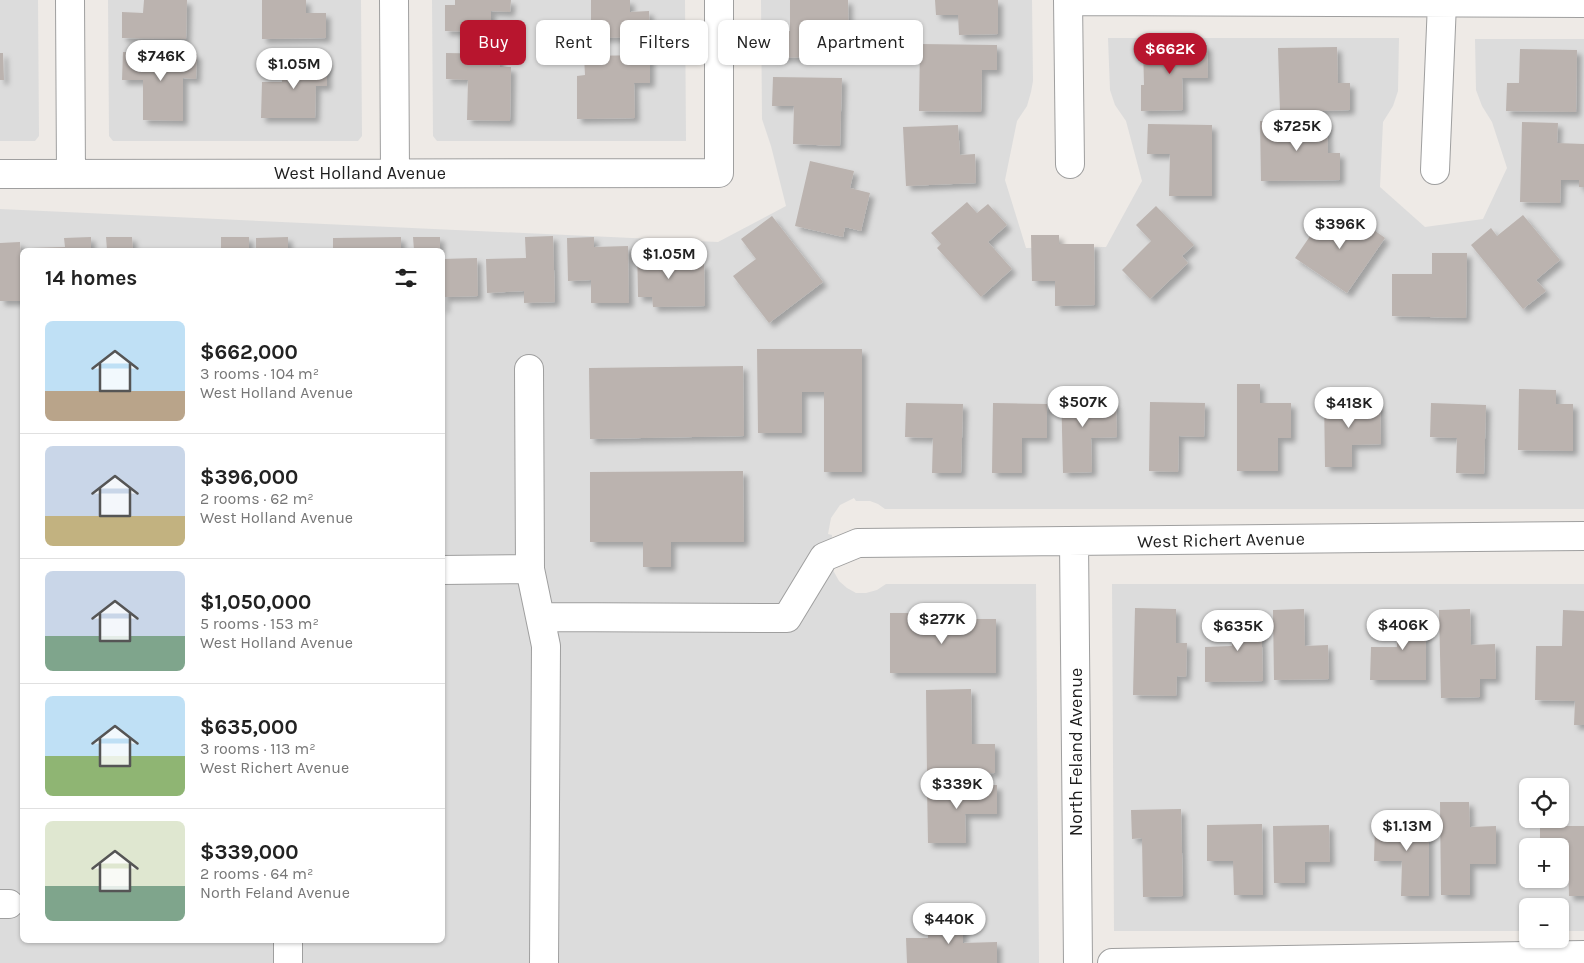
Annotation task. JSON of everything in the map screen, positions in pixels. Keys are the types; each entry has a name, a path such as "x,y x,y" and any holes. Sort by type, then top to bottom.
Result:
{"street":[{"path":"70,0 71,174"},
{"path":"394,0 395,173"},
{"name":"West Holland Avenue","path":"0,174 720,173 719,0"},
{"path":"1070,164 1068,0 1584,3"},
{"path":"1435,170 1442,2"},
{"path":"529,369 530,569 546,646 544,963"},
{"name":"West Richert Avenue","path":"540,617 787,618 824,557 858,543 1584,536"},
{"name":"North Feland Avenue","path":"1074,542 1078,963"},
{"path":"445,570 530,569"},
{"path":"288,943 288,963"},
{"path":"1112,963 1584,955"}],"shaded area":[{"path":"0,0 38,0 39,136 35,141 0,141"},
{"path":"108,0 361,0 362,136 358,141 113,141 109,136"},
{"path":"432,0 685,0 685,20 620,20 620,65 685,65 686,141 437,141 433,136"},
{"path":"761,0 1032,0 1033,81 1027,106 1017,121 1005,180 1026,248 1106,247 1142,181 1126,121 1115,105 1110,90 1108,38 1399,38 1398,91 1393,106 1383,122 1380,187 1425,227 1483,219 1507,168 1492,122 1482,106 1476,90 1475,39 1584,39 1584,509 885,509 870,501 856,501 854,498 840,505 831,518 828,534 832,535 832,564 839,581 856,593 877,590 886,584 1036,584 1039,963 0,963 0,209 718,242 786,206 762,119 762,65 789,65 789,20 761,20"},
{"path":"1112,584 1584,584 1584,931 1569,931 1569,898 1519,898 1519,931 1114,931"}],"building":[{"path":"144,0 187,0 186,39 122,38 122,12 143,13"},
{"path":"262,0 306,0 306,13 326,13 326,38 262,39"},
{"path":"455,0 511,0 510,12 491,11 491,20 460,20 460,31 445,31 445,5 455,5"},
{"path":"591,0 630,0 630,12 649,11 649,20 620,20 620,38 610,38 610,20 591,20"},
{"path":"790,0 848,0 848,20 799,20 799,57 789,58"},
{"path":"935,0 998,0 998,34 959,35 958,15 936,15"},
{"path":"923,44 997,45 997,70 982,70 981,112 919,111 920,65 923,65"},
{"path":"1207,45 1208,78 1182,78 1183,110 1141,111 1141,85 1144,85 1143,46"},
{"path":"1337,47 1338,83 1350,83 1350,110 1280,112 1278,48"},
{"path":"1520,49 1577,50 1576,112 1506,111 1507,83 1519,83"},
{"path":"123,52 197,54 196,79 183,78 183,121 143,120 143,80 122,80"},
{"path":"0,53 3,53 4,80 0,80"},
{"path":"446,53 460,53 460,65 500,65 500,67 511,67 510,121 467,120 468,80 446,79"},
{"path":"620,55 620,65 650,65 650,83 634,83 635,118 577,119 577,76 585,75 584,65 610,65 610,56"},
{"path":"282,59 327,60 327,86 316,86 315,118 261,118 262,82 282,82"},
{"path":"773,77 842,78 840,146 793,144 794,106 772,106"},
{"path":"1327,120 1328,153 1340,153 1340,180 1261,181 1260,121"},
{"path":"1522,122 1558,123 1557,143 1584,144 1584,187 1579,187 1579,180 1561,180 1560,203 1520,202"},
{"path":"1148,124 1212,125 1212,196 1169,196 1170,154 1147,154"},
{"path":"958,125 960,155 975,154 976,183 906,186 903,127"},
{"path":"810,161 854,171 850,188 870,193 861,231 845,227 843,237 795,226"},
{"path":"967,202 977,213 988,204 1007,225 988,242 1012,269 981,297 937,248 941,244 931,233"},
{"path":"1156,206 1194,245 1182,256 1188,263 1150,299 1122,270 1151,241 1136,225"},
{"path":"1328,210 1359,230 1364,223 1385,238 1347,293 1295,258"},
{"path":"1523,215 1560,260 1536,280 1546,291 1523,309 1471,245 1491,228 1497,236"},
{"path":"772,216 823,282 769,323 733,276 756,259 741,239"},
{"path":"1031,235 1059,235 1059,244 1094,244 1095,305 1055,306 1055,281 1032,281"},
{"path":"553,236 555,302 524,303 524,291 487,293 486,259 526,258 525,237"},
{"path":"91,237 91,248 31,248 65,247 64,238"},
{"path":"106,237 132,237 133,248 107,248"},
{"path":"221,237 249,237 249,248 221,248"},
{"path":"288,237 288,248 256,248 256,238"},
{"path":"401,237 401,248 333,248 333,238"},
{"path":"413,237 440,237 440,248 414,248"},
{"path":"594,237 594,247 628,246 629,303 591,303 591,280 568,281 567,238"},
{"path":"20,242 20,301 0,301 0,243"},
{"path":"637,243 657,243 658,264 704,263 705,306 653,307 652,297 638,297"},
{"path":"1432,253 1467,253 1466,318 1392,316 1392,274 1432,274"},
{"path":"477,258 478,296 445,297 445,259"},
{"path":"757,349 862,349 862,472 824,472 824,392 802,392 802,433 758,433"},
{"path":"743,366 744,436 590,439 589,368"},
{"path":"1237,384 1260,384 1260,403 1291,403 1291,438 1278,438 1278,471 1237,471"},
{"path":"1085,386 1085,403 1116,403 1117,437 1091,438 1092,472 1063,473 1061,387"},
{"path":"1519,389 1556,390 1556,404 1573,404 1573,451 1518,450"},
{"path":"1343,395 1343,404 1380,404 1381,444 1352,445 1352,467 1325,467 1324,396"},
{"path":"1150,402 1205,403 1204,437 1179,436 1178,472 1149,471"},
{"path":"906,403 963,404 961,473 932,473 933,438 905,437"},
{"path":"993,403 1047,404 1047,438 1022,438 1022,473 992,473"},
{"path":"1431,403 1486,405 1484,474 1456,473 1457,438 1430,437"},
{"path":"743,471 744,542 671,542 671,567 643,567 643,542 590,542 590,472"},
{"path":"1135,608 1176,609 1176,643 1187,643 1186,677 1177,676 1176,696 1133,695"},
{"path":"1304,609 1305,646 1328,645 1329,679 1274,680 1273,610"},
{"path":"1470,609 1471,645 1495,644 1496,679 1480,679 1480,697 1441,698 1439,610"},
{"path":"1397,610 1426,611 1426,680 1370,680 1371,647 1397,647"},
{"path":"1563,610 1584,611 1584,725 1574,725 1575,701 1535,700 1536,646 1562,646"},
{"path":"1232,611 1261,611 1263,681 1205,682 1205,647 1232,646"},
{"path":"890,613 939,613 939,619 996,619 996,673 890,673"},
{"path":"971,689 972,744 995,744 995,773 927,774 926,690"},
{"path":"997,785 997,814 965,814 966,843 928,843 927,786"},
{"path":"1440,802 1469,802 1470,827 1496,826 1496,864 1470,864 1470,895 1441,895"},
{"path":"1181,809 1183,896 1143,897 1142,838 1132,839 1131,810"},
{"path":"1404,814 1429,814 1429,896 1401,896 1402,861 1374,861 1375,826 1404,827"},
{"path":"1262,824 1263,895 1234,895 1233,861 1207,861 1207,825"},
{"path":"1329,825 1330,862 1305,862 1305,883 1274,883 1273,826"},
{"path":"1584,826 1584,896 1569,896 1569,838 1540,838 1540,828"},
{"path":"928,917 963,917 963,943 997,942 997,963 907,963 906,938 928,938"}]}
